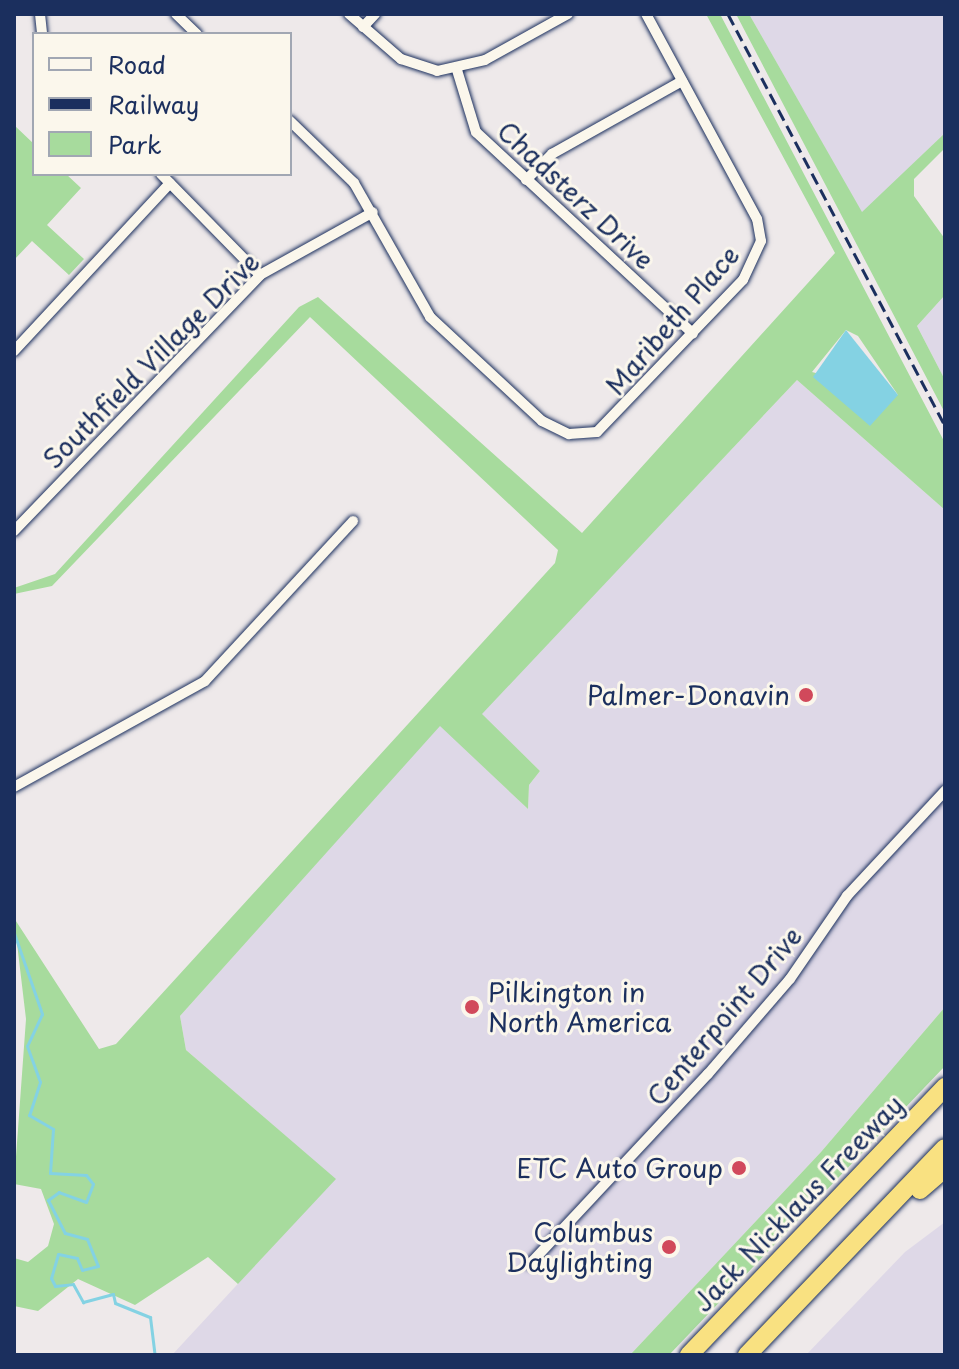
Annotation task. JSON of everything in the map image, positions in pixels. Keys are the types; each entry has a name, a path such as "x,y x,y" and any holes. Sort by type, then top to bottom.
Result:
{"highway":[{"name":"Jack Nicklaus Freeway","path":"689,1355 945,1087"},
{"path":"747,1355 945,1148"},
{"path":"803,1297 945,1168"}],"street":[{"path":"176,14 195,32"},
{"path":"349,14 419,67 457,70 568,14"},
{"path":"363,27 375,14"},
{"name":"Maribeth Place","path":"373,212 430,317 542,421 569,434 597,432 693,334 756,262 760,230 646,14"},
{"name":"Chadsterz Drive","path":"457,70 476,132 693,334"},
{"path":"526,180 552,154 682,81"},
{"path":"292,123 354,183 373,212"},
{"path":"163,176 260,275"},
{"path":"14,351 170,183"},
{"name":"Southfield Village Drive","path":"14,531 260,275 373,212"},
{"path":"14,787 205,681 353,521"},
{"name":"Centerpoint Drive","path":"530,1264 761,1013 847,896 945,791"}],"shaded area":[{"path":"749,14 945,14 945,133 862,213"},
{"path":"945,295 945,380 917,326"},
{"path":"797,380 945,510 945,1007 821,1152 630,1355 172,1355 335,1179 186,1050 180,1016 440,725 528,809 529,785 540,771 481,714"},
{"path":"945,1222 945,1355 806,1355 905,1252"}],"green space":[{"path":"706,14 720,14 945,443 945,510 797,380 482,714 540,771 529,785 528,809 440,726 180,1016 186,1050 336,1179 238,1284 208,1257 135,1305 78,1279 38,1311 14,1306 14,1258 28,1262 48,1246 54,1224 41,1189 14,1184 26,1019 14,918 99,1049 116,1044 555,563 558,550 310,317 52,586 14,594 14,588 55,574 299,307 318,297 582,533 835,253","holes":["846,330 858,336 898,395 812,372"]},
{"path":"736,14 749,14 862,212 945,133 945,148 914,179 914,196 945,239 945,295 917,326 945,380 945,413"},
{"path":"14,125 32,142 32,176 68,176 81,188 47,225 84,259 69,275 32,241 14,260"},
{"path":"945,1007 945,1066 669,1355 630,1355 821,1152"}],"water":[{"path":"846,330 898,395 870,426 813,377"}],"waterway":[{"path":"14,933 42,1014 27,1046 40,1082 29,1115 53,1129 50,1173 86,1175 93,1184 86,1202 59,1192 48,1200 65,1233 87,1239 98,1266 82,1270 77,1258 58,1254 51,1278 55,1286 73,1284 83,1302 113,1294 115,1303 150,1317 155,1355"}],"railway":[{"path":"728,14 945,426"}],"place":[{"name":"Palmer-Donavin","path":"806,695"},
{"name":"Pilkington in North America","path":"472,1007"},
{"name":"ETC Auto Group","path":"739,1168"},
{"name":"Columbus Daylighting","path":"669,1247"}]}
